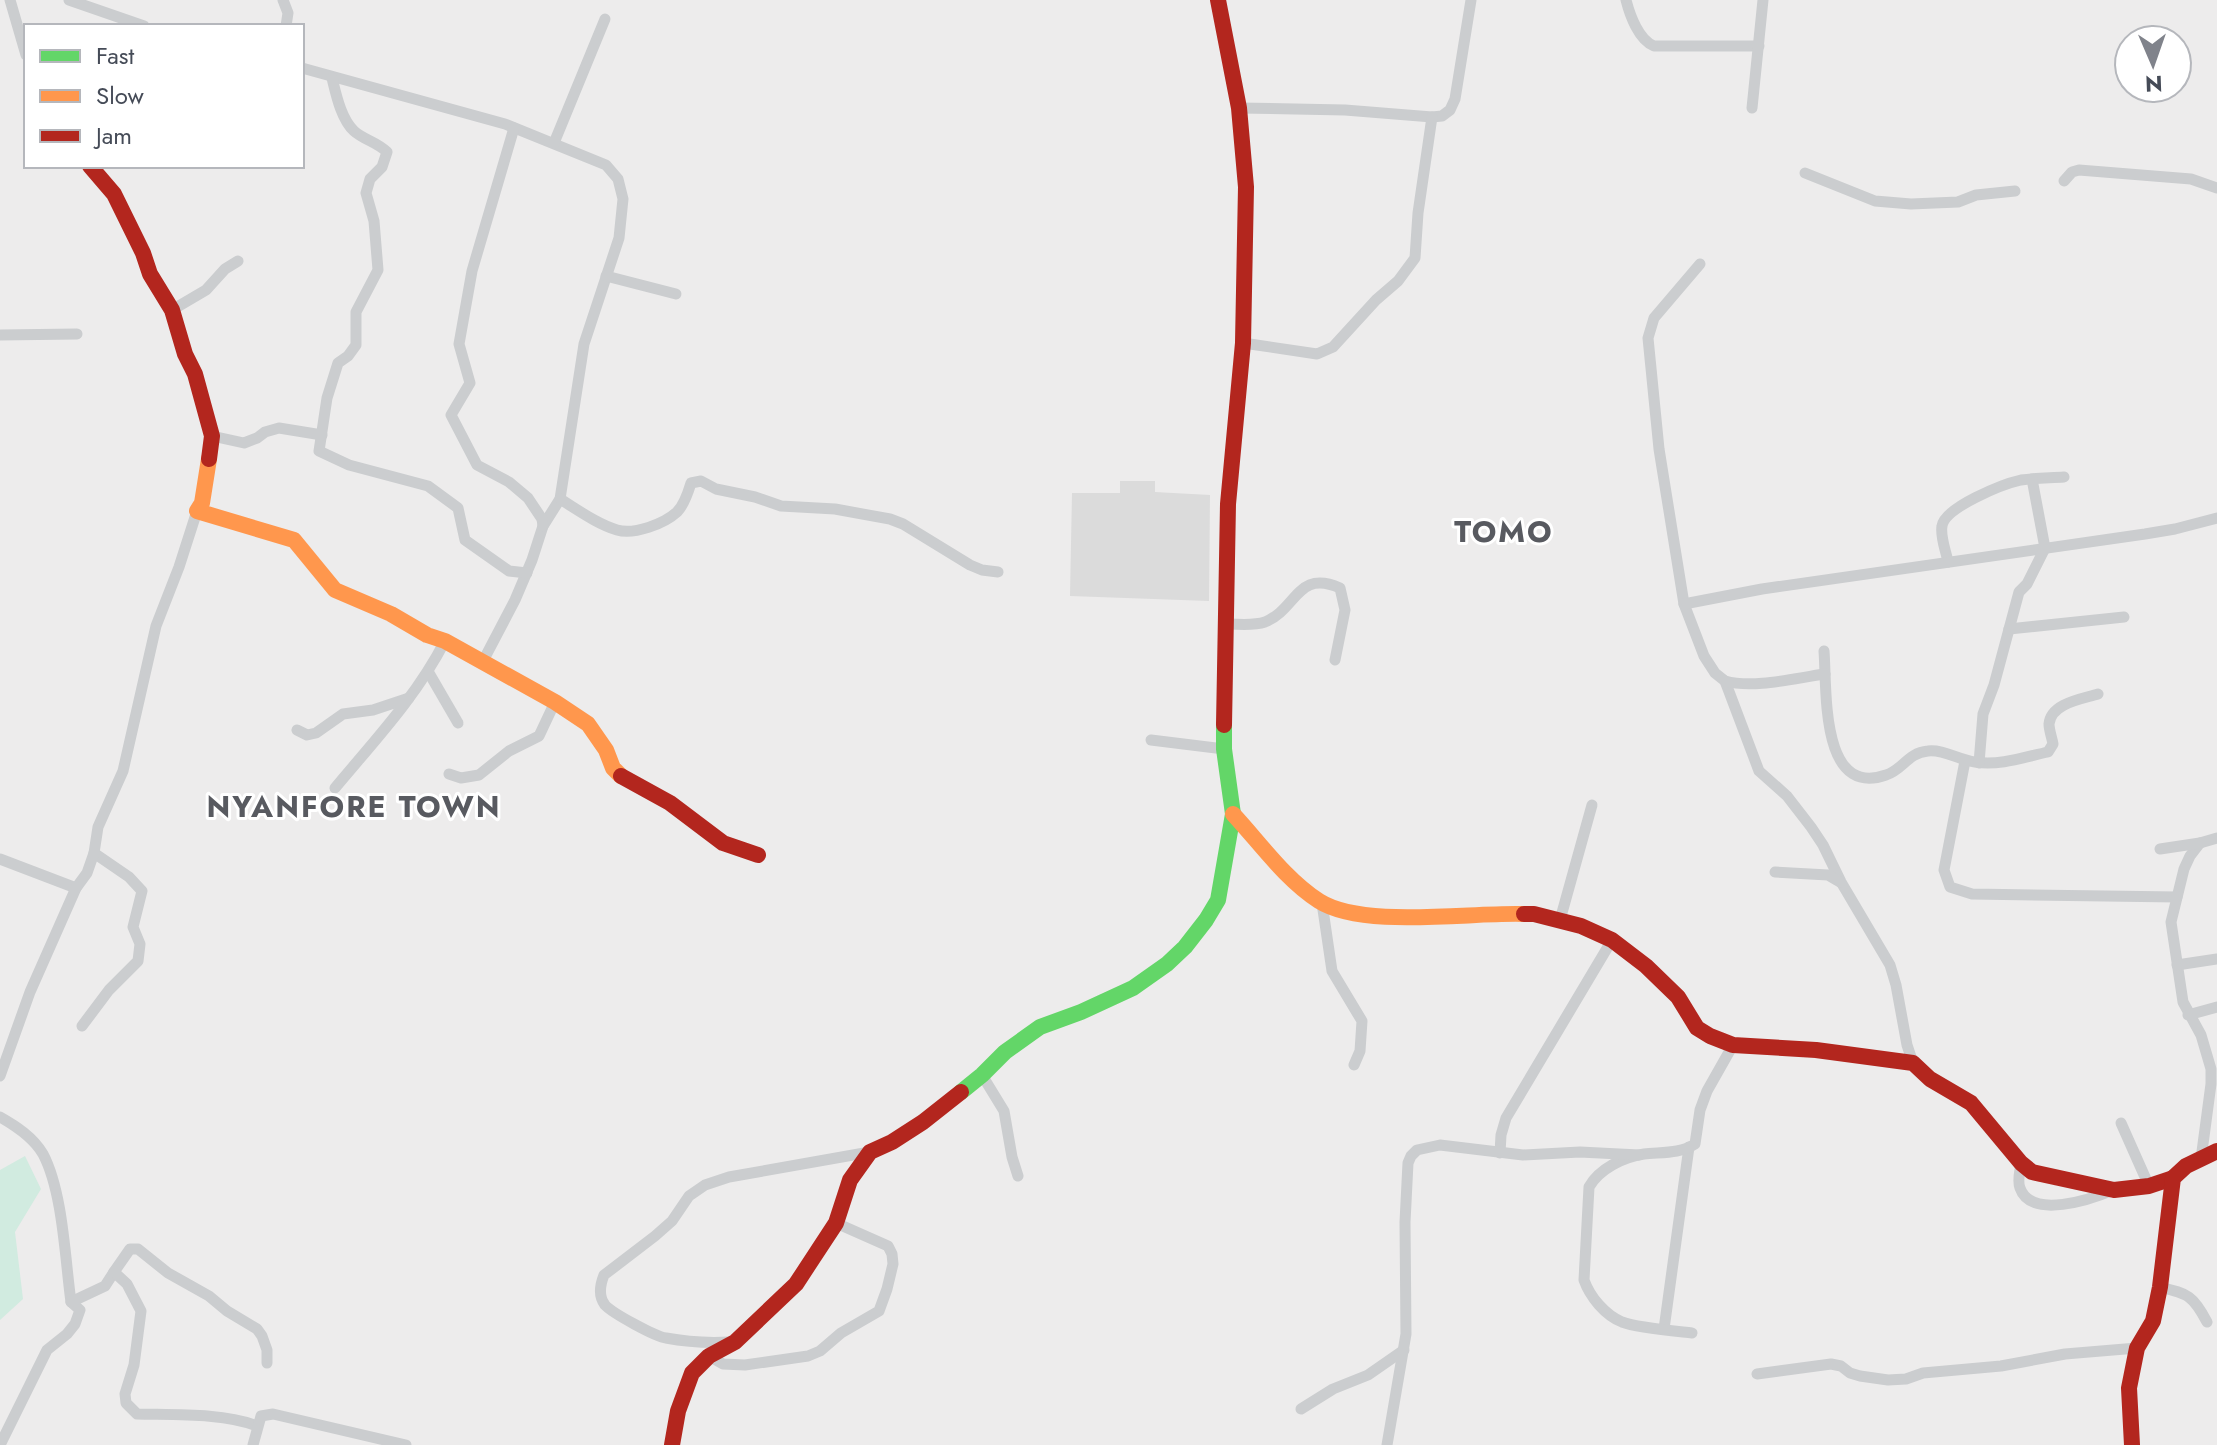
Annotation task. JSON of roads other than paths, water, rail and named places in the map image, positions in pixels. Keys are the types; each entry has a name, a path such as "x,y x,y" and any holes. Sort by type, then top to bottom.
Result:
{"street":[{"path":"10,0 24,48"},
{"path":"69,0 138,24"},
{"path":"283,0 288,13 286,24"},
{"path":"735,1342 706,1343 663,1338 607,1307 601,1297 601,1280 612,1268 664,1229 689,1196 705,1185 729,1177 870,1152 892,1142 923,1122 982,1075 1005,1052 1040,1027 1133,988 1167,964 1185,947 1218,900 1233,814 1224,749 1228,504 1243,343 1246,218 1239,108 1218,0"},
{"path":"1239,108 1442,116 1450,110 1455,99 1471,0"},
{"path":"1626,0 1645,42 1654,46 1759,46"},
{"path":"1752,108 1763,0"},
{"path":"554,143 605,19"},
{"path":"304,69 514,128 606,165 618,179 623,199 619,238 584,344 560,499 543,526 515,600 482,663"},
{"path":"332,78 338,102 353,130 387,152 382,167 370,179 366,193 374,221 378,270 356,312 356,345 338,363 327,398 319,451 349,465 428,486 458,508 465,540 509,571 527,573"},
{"path":"1243,343 1317,354 1326,352 1398,281 1415,258 1418,213 1432,117"},
{"path":"514,128 469,286 459,344 470,383 451,415 477,465 509,482 528,498 542,519 543,526"},
{"path":"0,1076 30,992 76,888 87,873 98,827 123,771 156,626 202,503 212,436 195,374 185,354 172,310 150,274 114,194 92,168"},
{"path":"2064,181 2072,172 2079,170 2191,179 2217,188"},
{"path":"1805,173 1875,201 1911,204 1958,202 1976,195 2015,191"},
{"path":"172,310 206,290 225,269 238,261"},
{"path":"1700,264 1654,318 1648,338 1659,449 1684,604 1704,656 1715,673 1725,681 1735,684 1759,683 1825,674"},
{"path":"606,276 676,294"},
{"path":"0,335 77,334"},
{"path":"212,436 244,443 279,428 322,435"},
{"path":"1948,562 1942,529 1951,512 1977,497 2018,481 2064,477"},
{"path":"1979,763 1983,714 2019,592 2027,584 2045,548 2032,479"},
{"path":"560,499 621,532 647,528 671,516 679,510 691,483 701,481 716,489 781,506 835,509 890,519 970,565 998,572"},
{"path":"197,511 294,540 335,590 445,641 555,702 588,724 606,750 613,768 622,777 670,803 723,843 758,855"},
{"path":"1684,604 2175,529 2217,518"},
{"path":"1227,624 1255,625 1267,621 1279,615 1296,593 1315,582 1328,583 1340,588 1345,610 1335,660"},
{"path":"2009,629 2124,617"},
{"path":"335,788 429,673 445,641"},
{"path":"1824,651 1827,705 1835,752 1840,763 1857,778 1887,775 1916,753 1931,750 1979,763 2048,752 2053,744 2049,724 2058,708 2098,694"},
{"path":"429,673 458,723"},
{"path":"1725,681 1759,771 1787,796 1811,827 1890,965 1913,1063 1930,1079 1971,1103 2032,1172 2114,1190"},
{"path":"297,730 307,735 316,733 343,714 373,710 410,698"},
{"path":"449,774 461,778 479,775 509,751 539,736 555,702"},
{"path":"1151,740 1224,749"},
{"path":"1965,761 1944,870 1950,887 1972,894 2177,897"},
{"path":"1560,920 1592,805"},
{"path":"1233,814 1301,888 1322,903 1370,916 1500,913 1534,914 1560,920 1612,940 1668,985 1697,1028 1710,1036 1733,1045 1816,1050 1913,1063"},
{"path":"2160,849 2217,838"},
{"path":"2200,843 2184,869 2171,922 2183,1002 2208,1053 2214,1083 2201,1159"},
{"path":"82,1026 109,990 138,961 140,944 133,927 142,891 129,877 94,853"},
{"path":"0,859 76,888"},
{"path":"1775,872 1828,875 1841,882"},
{"path":"1322,903 1332,971 1362,1021 1360,1051 1354,1065"},
{"path":"1500,1153 1506,1118 1612,940"},
{"path":"2177,965 2217,959"},
{"path":"2188,1015 2217,1007"},
{"path":"1387,1445 1406,1334 1405,1222 1411,1156 1417,1150 1440,1145 1523,1155 1580,1152 1639,1155 1668,1153 1689,1147 1695,1144 1700,1110 1707,1091 1733,1045"},
{"path":"982,1075 1004,1111 1018,1176"},
{"path":"0,1117 18,1127 43,1155 58,1199 71,1302 80,1310 67,1334 47,1350 0,1445"},
{"path":"2121,1123 2149,1186"},
{"path":"1664,1329 1689,1147"},
{"path":"2021,1163 2018,1186 2025,1197 2044,1204 2067,1205 2114,1190 2149,1186 2173,1178 2186,1166 2217,1151"},
{"path":"672,1445 678,1411 692,1373 709,1356 735,1342 796,1284 836,1223 850,1180 870,1152"},
{"path":"1639,1155 1605,1170 1589,1187 1584,1280 1595,1301 1622,1322 1692,1333"},
{"path":"2132,1445 2129,1388 2137,1348 2153,1321 2173,1178"},
{"path":"709,1356 723,1364 745,1365 808,1356 879,1311 893,1264 892,1254 888,1246 836,1223"},
{"path":"71,1302 105,1286 130,1249 138,1249 168,1273 257,1329 267,1350 267,1363"},
{"path":"114,1272 127,1284 141,1311 134,1365 125,1394 126,1403 131,1409 137,1414 212,1417 257,1426"},
{"path":"2160,1287 2184,1293 2197,1304 2207,1322"},
{"path":"1757,1374 1831,1364 1860,1376 1906,1379 1923,1373 2137,1348"},
{"path":"1301,1409 1333,1389 1368,1375 1404,1350"},
{"path":"253,1445 261,1416 273,1414 365,1440 406,1445"}],"district":[{"name":"TOMO","path":"1504,531"},
{"name":"NYANFORE TOWN","path":"354,806"}]}
